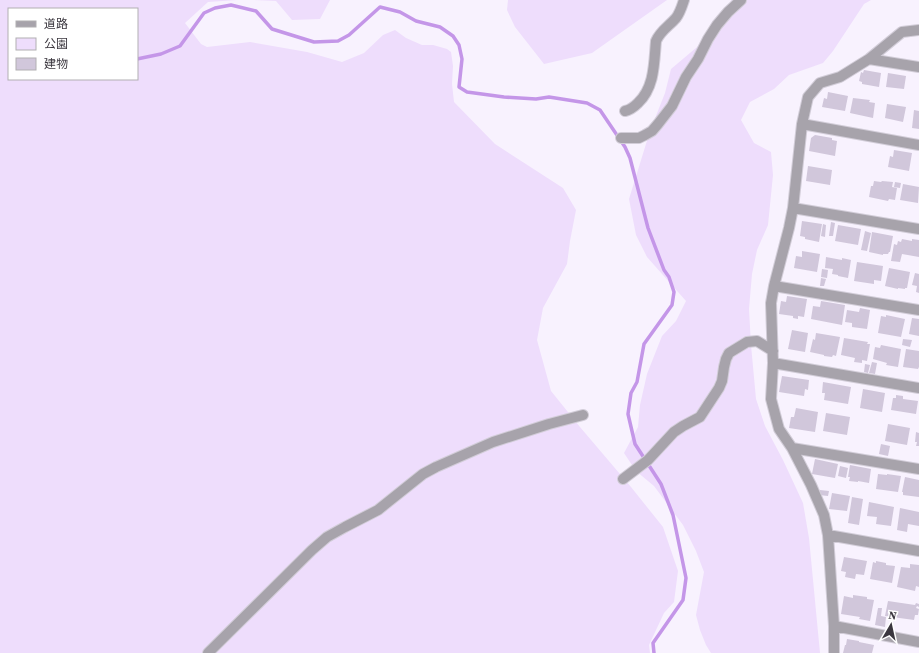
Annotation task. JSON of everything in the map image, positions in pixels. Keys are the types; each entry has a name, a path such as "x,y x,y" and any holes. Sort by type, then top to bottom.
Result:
{"street":[{"path":"625,111 634,107 643,98 648,89 652,79 657,38 676,18 681,10 684,0"},
{"path":"621,138 639,138 652,131 672,106 686,77 698,60 708,39 717,25 741,0"},
{"path":"834,653 834,626 828,535 824,515 792,448 779,428 771,399 773,351 771,303 793,208 802,124 808,96 820,83 840,77 869,59 902,32 919,30"},
{"path":"869,59 919,68"},
{"path":"802,124 919,145"},
{"path":"793,208 919,229"},
{"path":"774,286 919,310"},
{"path":"623,479 648,460 674,432 700,417 719,388 722,381 726,359 729,353 747,342 757,341 773,351"},
{"path":"773,363 919,388"},
{"path":"208,653 327,537 378,510 423,474 493,442 583,415"},
{"path":"792,448 919,469"},
{"path":"828,535 919,550"},
{"path":"834,626 919,642"}],"green space":[{"path":"0,0 237,0 208,2 185,23 201,44 207,47 250,42 307,52 342,62 364,53 383,35 395,30 406,38 422,45 433,45 447,49 451,52 454,102 495,144 563,188 576,210 567,264 543,308 537,340 551,391 663,527 678,571 674,602 664,613 649,645 650,653 0,653"},
{"path":"254,0 330,0 320,19 292,20 276,1"},
{"path":"508,0 667,0 592,53 544,64 515,27 507,10"},
{"path":"731,0 871,0 864,4 833,51 823,63 789,75 774,89 750,102 741,120 754,143 771,152 773,175 768,225 757,250 752,274 749,309 756,399 765,426 803,503 809,538 820,653 711,653 700,630 696,615 704,572 696,551 683,525 654,486 636,471 624,453 638,427 640,405 647,374 662,336 676,321 686,301 647,257 636,235 629,199 650,131 665,93 671,69 703,42 735,5"}],"building":[{"path":"864,70 881,73 879,87 862,84 862,82 859,81 861,72 863,73"},
{"path":"888,73 906,76 904,89 886,87"},
{"path":"828,92 848,96 845,111 822,107 824,98 827,99"},
{"path":"853,98 870,100 869,102 875,103 873,118 850,113"},
{"path":"887,104 906,107 903,122 885,118"},
{"path":"914,110 919,111 919,129 912,128"},
{"path":"815,135 832,138 832,140 837,141 835,156 809,151 811,138"},
{"path":"894,150 912,153 909,171 888,167 890,156 893,157"},
{"path":"808,166 832,170 830,185 806,181"},
{"path":"874,181 893,182 892,187 897,188 895,200 889,199 888,201 869,197 871,186 873,186"},
{"path":"895,182 901,183 900,188 894,187"},
{"path":"903,184 919,187 918,203 900,200"},
{"path":"802,221 822,224 819,242 805,239 805,237 800,236"},
{"path":"831,222 835,223 833,236 829,236"},
{"path":"823,224 826,225 825,237 821,236"},
{"path":"838,225 861,229 858,245 835,241"},
{"path":"865,231 871,233 867,251 861,250"},
{"path":"872,232 893,236 890,252 888,254 883,255 869,252"},
{"path":"902,239 912,241 912,239 919,240 919,257 902,254 900,262 891,261 894,244 897,245 898,241 901,242"},
{"path":"802,251 820,254 817,272 794,268 796,256 802,257"},
{"path":"826,257 851,260 848,278 832,274 833,269 825,268"},
{"path":"857,262 883,266 881,281 874,280 874,284 854,281"},
{"path":"889,268 910,272 907,288 898,289 885,286"},
{"path":"822,269 828,270 827,278 821,277"},
{"path":"915,273 919,274 919,293 916,292 917,286 912,285"},
{"path":"821,278 826,279 824,286 820,286"},
{"path":"787,296 807,299 804,317 798,316 798,319 793,318 793,316 779,314 781,301 786,302"},
{"path":"821,301 845,305 842,325 811,319 813,306 820,307"},
{"path":"860,308 870,310 867,329 852,327 852,323 845,322 847,310 859,312"},
{"path":"886,315 905,319 901,337 878,333 881,316 886,317"},
{"path":"912,318 919,319 919,336 909,334"},
{"path":"792,330 808,333 805,352 788,349"},
{"path":"816,333 840,337 836,356 824,356 810,352"},
{"path":"844,338 868,342 867,344 870,344 867,361 862,360 862,363 854,362 855,358 841,355"},
{"path":"903,339 912,340 910,347 902,345"},
{"path":"881,345 901,349 898,367 886,365 887,363 873,359 875,347 880,348"},
{"path":"906,349 919,351 918,369 903,367"},
{"path":"872,362 877,363 875,374 869,373"},
{"path":"865,364 870,365 868,373 864,372"},
{"path":"782,376 809,380 808,390 805,389 804,396 779,392"},
{"path":"823,382 851,387 848,404 824,400 825,393 822,393"},
{"path":"863,389 885,393 882,412 860,408"},
{"path":"896,395 903,396 903,399 918,401 916,414 891,410 893,398 896,398"},
{"path":"796,408 818,412 815,432 789,428 791,417 794,417"},
{"path":"826,413 850,417 847,435 823,431"},
{"path":"888,424 910,428 907,445 885,441"},
{"path":"916,432 919,433 919,446 916,446 917,442 915,442"},
{"path":"881,444 890,446 888,456 879,454"},
{"path":"815,459 838,464 835,478 812,474"},
{"path":"850,465 871,469 869,483 849,481 850,477 848,477"},
{"path":"840,466 848,468 846,478 838,476"},
{"path":"878,474 901,476 898,492 876,489"},
{"path":"905,477 919,480 919,497 903,495 902,492"},
{"path":"820,490 829,491 828,496 819,495"},
{"path":"832,493 850,496 847,511 829,509"},
{"path":"852,497 863,499 859,525 848,523"},
{"path":"869,502 894,507 891,526 876,524 877,517 867,516"},
{"path":"900,508 919,512 919,526 908,524 907,532 897,530"},
{"path":"844,557 867,561 864,575 856,574 855,579 845,577 846,572 841,571"},
{"path":"876,561 886,563 886,565 895,566 892,583 870,579 873,562 876,563"},
{"path":"910,564 919,565 919,587 916,586 915,591 897,587 901,567 910,568"},
{"path":"853,595 867,597 867,599 874,600 870,621 859,619 860,617 841,614 844,596 853,598"},
{"path":"888,601 915,605 916,603 919,604 919,607 917,606 916,608 919,609 918,615 915,615 914,620 885,616"},
{"path":"878,608 882,608 881,616 886,617 885,627 875,625"},
{"path":"847,639 874,645 872,653 843,653"}],"waterway":[{"path":"138,59 161,54 180,46 204,13 215,8 231,5 256,11 272,29 314,42 338,41 349,35 380,7 400,12 416,21 440,27 453,36 459,45 462,59 459,87 467,92 504,97 536,99 549,97 587,103 600,110 625,147 630,158 648,228 674,292 672,305 644,344 637,382 631,393 628,414 635,444 661,484 673,515 686,578 683,600 653,643 654,653"}]}
